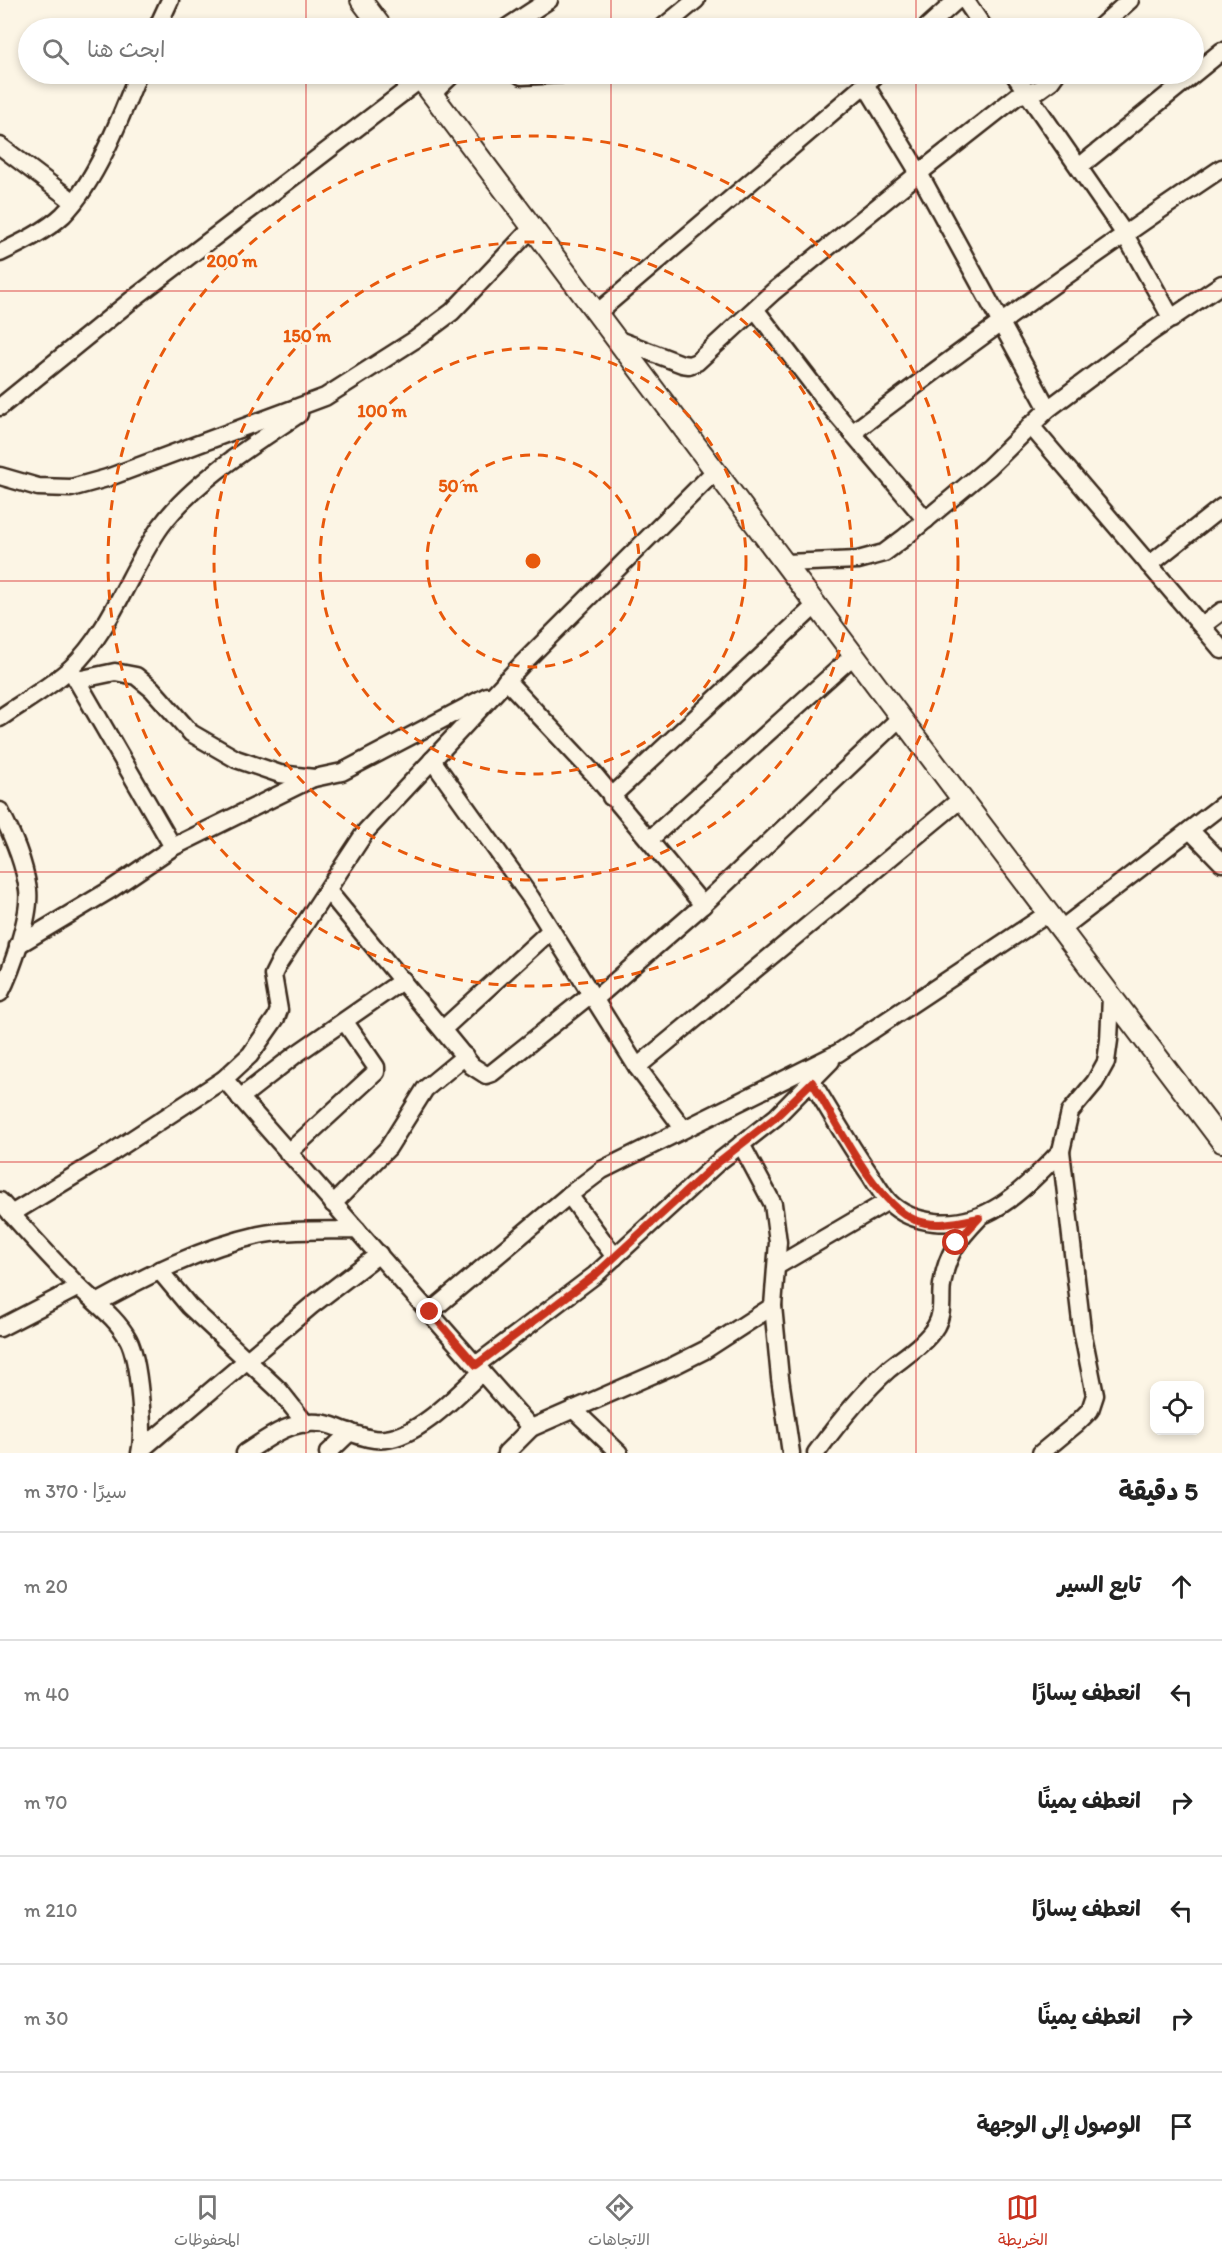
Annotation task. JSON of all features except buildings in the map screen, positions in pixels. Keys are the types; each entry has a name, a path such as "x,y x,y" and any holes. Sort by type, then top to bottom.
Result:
{"street":[{"path":"162,18 170,0"},
{"path":"361,0 374,18"},
{"path":"521,18 549,0"},
{"path":"674,18 696,0"},
{"path":"937,18 957,0"},
{"path":"966,0 978,18"},
{"path":"1110,18 1130,0"},
{"path":"1204,66 1222,51"},
{"path":"0,253 22,243 61,217 74,202 97,165 134,84"},
{"path":"0,407 133,299 420,84"},
{"path":"425,84 817,604 1047,914 1222,1142"},
{"path":"597,313 865,84"},
{"path":"874,84 919,173 1048,409"},
{"path":"1021,84 1124,233 1172,318"},
{"path":"616,339 682,364 689,365 697,362 773,292 919,173 1017,96 1040,89 1047,84"},
{"path":"1079,167 1181,84"},
{"path":"0,146 74,202"},
{"path":"852,433 1000,321 1124,233 1222,168"},
{"path":"73,674 107,621 162,525 198,487 245,450 416,339 452,312 533,227"},
{"path":"786,563 858,560 884,553 989,466 1048,409 1172,318 1222,286"},
{"path":"755,309 852,433 926,520"},
{"path":"0,476 38,487 71,488 107,478 325,397"},
{"path":"1030,425 1222,650"},
{"path":"11,1214 105,1157 224,1079 250,1055 276,1018 279,1010 273,975 279,963 366,831 501,686 716,470"},
{"path":"1149,565 1222,507"},
{"path":"611,797 817,604"},
{"path":"1202,627 1222,611"},
{"path":"649,840 854,655"},
{"path":"0,718 73,674 115,672 136,676 152,689 191,733 236,759 280,774 314,778"},
{"path":"73,674 173,847"},
{"path":"18,945 110,890 173,847 314,778 342,772 373,757 501,686"},
{"path":"501,686 593,773 704,905"},
{"path":"328,891 465,1056 481,1073 486,1075 593,997 704,905 900,717"},
{"path":"432,760 531,898 637,1067 683,1128"},
{"path":"637,1067 961,799"},
{"path":"1060,930 1222,805"},
{"path":"0,811 18,846 28,892 12,968 0,993"},
{"path":"1190,830 1222,863"},
{"path":"430,1312 602,1170 838,1053 1047,914"},
{"path":"443,1029 551,930"},
{"path":"240,1098 295,1055 403,980"},
{"path":"1041,1453 1090,1410 1095,1395 1082,1330 1061,1151 1070,1112 1095,1082 1106,1062 1111,997"},
{"path":"288,1153 377,1069 345,1022"},
{"path":"245,1453 275,1432 296,1424 320,1423 373,1439 386,1440 400,1436 435,1414 479,1369 615,1257 716,1164 776,1117 838,1053"},
{"path":"333,1204 388,1148 425,1089 465,1056"},
{"path":"224,1079 531,1428"},
{"path":"812,1082 888,1201 917,1220 951,1224 979,1218"},
{"path":"741,1144 773,1204 778,1242 774,1306 780,1378 791,1453"},
{"path":"816,1453 844,1415 888,1370 919,1346 936,1326 942,1312 942,1287 947,1264 956,1243 979,1218 1000,1206 1026,1186 1061,1151"},
{"path":"569,1195 615,1257"},
{"path":"0,1201 79,1287 115,1319 129,1341 137,1377 141,1452"},
{"path":"777,1266 888,1201"},
{"path":"97,1303 159,1270 225,1245 261,1235 357,1230"},
{"path":"141,1452 311,1306 379,1254"},
{"path":"159,1270 189,1306 279,1390 306,1424"},
{"path":"0,1328 79,1287"},
{"path":"506,1453 531,1428 695,1355 774,1306"},
{"path":"573,1409 619,1453"},
{"path":"328,1453 350,1432"}],"route":[{"path":"430,1312 476,1365 548,1313 595,1275 716,1164 776,1117 812,1082 867,1170 888,1201 896,1208 917,1220 951,1224 979,1218 956,1243"}]}
